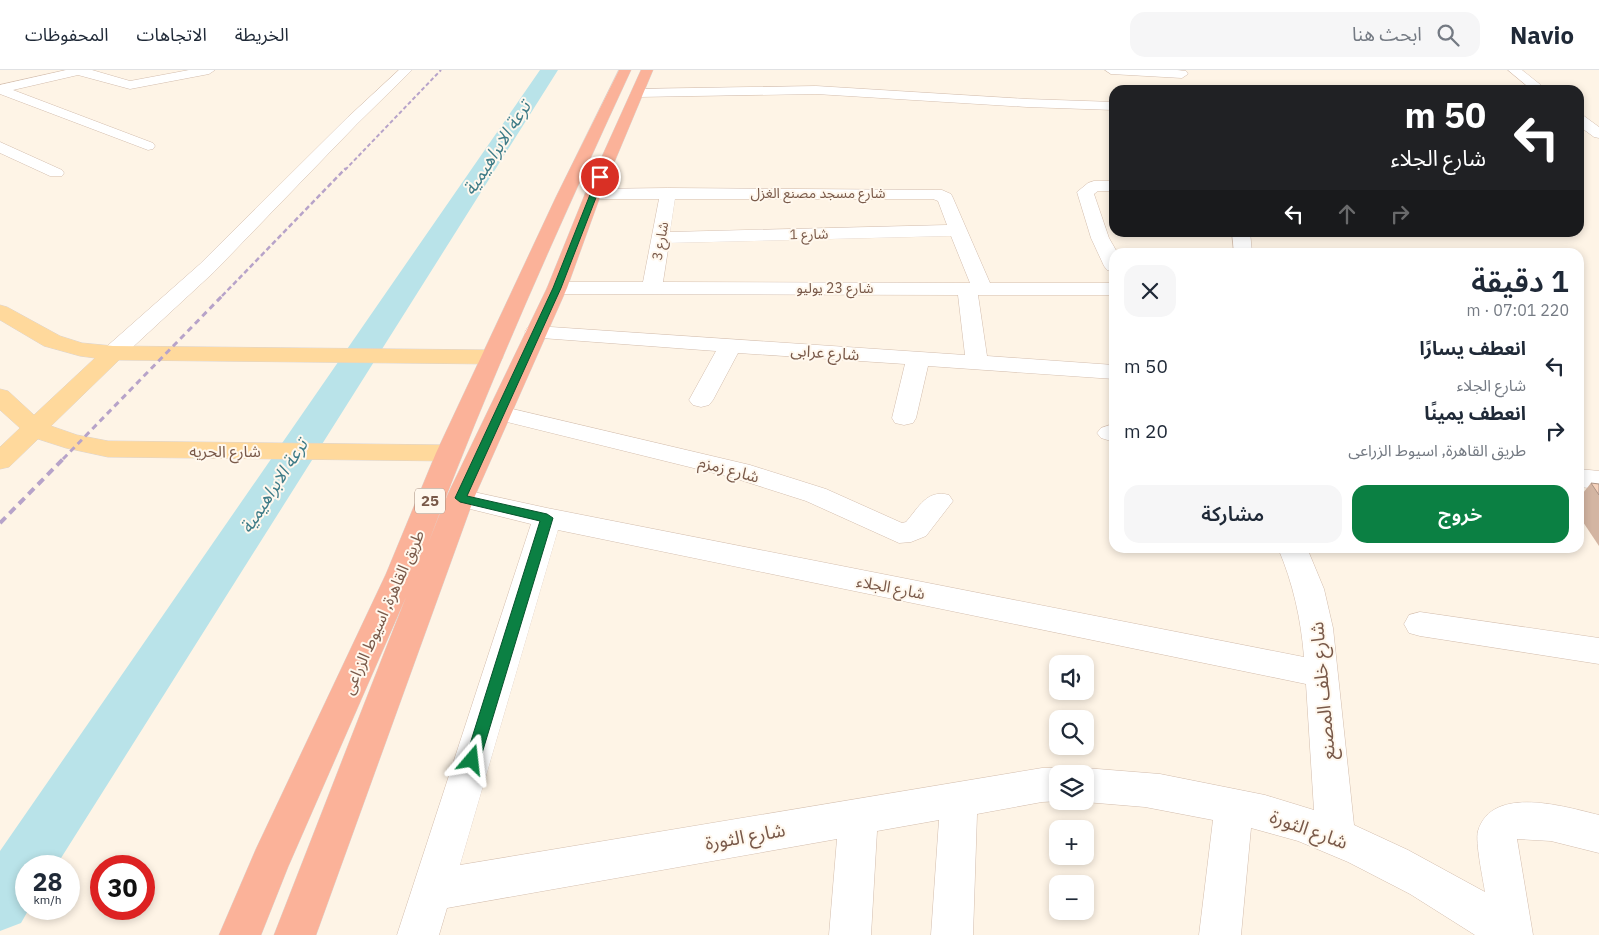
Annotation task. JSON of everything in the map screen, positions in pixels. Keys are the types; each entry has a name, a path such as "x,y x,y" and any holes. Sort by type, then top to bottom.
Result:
{"highway":[{"name":"طريق القاهرة, اسيوط الزراعى","path":"295,935 460,498 557,288 637,78"},
{"name":"طريق القاهرة, اسيوط الزراعى","path":"240,935 274,854 401,574 449,453 564,197 637,78"}],"main road":[{"path":"0,312 52,342 80,349 114,353 492,358"},
{"path":"0,461 114,353"},
{"name":"شارع الحريه","path":"0,396 35,428 47,435 76,444 108,449 449,453"}],"street":[{"path":"0,89 80,70 120,84 130,85 209,70"},
{"path":"114,353 207,268 352,121 406,70"},
{"path":"1110,70 1182,76"},
{"path":"1514,70 1534,85"},
{"path":"637,78 842,101 1028,108 1109,106"},
{"path":"0,89 148,146"},
{"path":"1028,108 1087,118"},
{"path":"1584,123 1599,134"},
{"path":"0,147 56,173"},
{"path":"1109,186 1094,186 1085,192 1097,231 1109,256"},
{"name":"شارع 3","path":"652,288 668,193"},
{"name":"شارع مسجد مصنع الغزل","path":"593,194 930,193 945,198 958,230 974,288 977,362"},
{"name":"شارع 1","path":"660,238 958,230"},
{"name":"شارع 23 يوليو","path":"557,288 1109,289"},
{"name":"شارع عرابى","path":"536,332 1109,372"},
{"path":"701,400 730,346"},
{"path":"904,418 918,358"},
{"name":"شارع زمزم","path":"500,413 732,468 779,482 816,495 899,533 916,530 939,500"},
{"path":"1584,478 1599,480"},
{"name":"شارع الجلاء","path":"460,498 547,518 1322,674"},
{"path":"418,935 547,518"},
{"name":"شارع خلف المصنع","path":"1295,553 1313,602 1320,637 1335,838"},
{"path":"1420,624 1599,651"},
{"name":"شارع الثورة","path":"432,890 1049,785"},
{"name":"شارع الثورة","path":"1094,786 1167,792 1265,813 1372,853 1452,896 1512,935"},
{"path":"952,935 959,799"},
{"path":"1220,935 1234,807"},
{"path":"850,935 858,817"},
{"path":"1512,935 1497,833 1505,824 1518,820 1596,835"}],"building":[{"path":"1591,483 1599,484 1599,495"}],"waterway":[{"name":"ترعة الابراهيمية","path":"0,902 549,70"}],"railway":[{"path":"345,170 441,70"},
{"path":"222,296 346,168"},
{"path":"63,459 223,295"},
{"path":"0,523 64,458"}],"route":[{"path":"472,760 547,518 460,498 557,288 600,177"}]}
